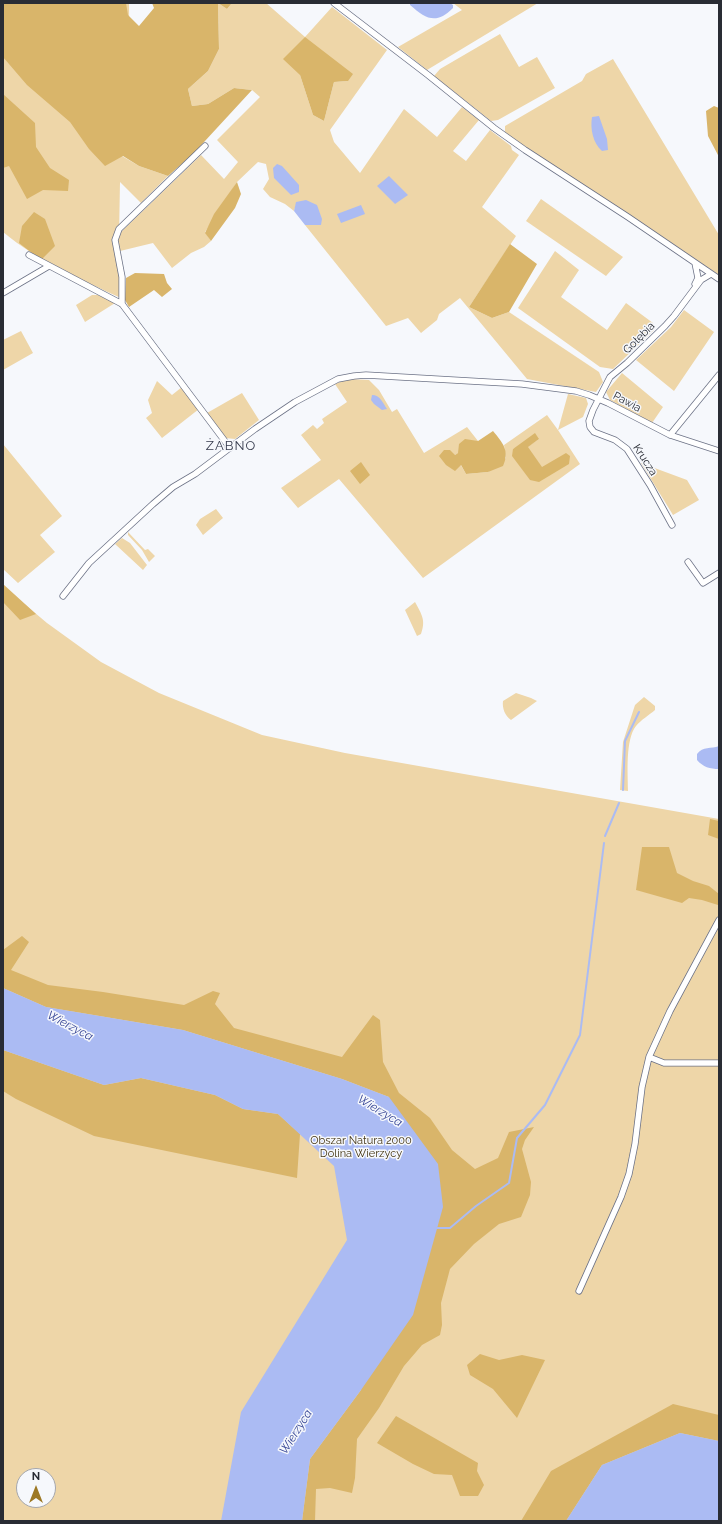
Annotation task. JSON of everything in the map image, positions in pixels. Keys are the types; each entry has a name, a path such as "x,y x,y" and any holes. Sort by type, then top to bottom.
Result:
{"street":[{"path":"334,3 494,128 719,279"},
{"path":"122,304 122,277 115,240 119,229 205,146"},
{"path":"29,255 122,304 230,448"},
{"name":"Gołębia","path":"693,290 698,278 695,263"},
{"path":"3,293 49,266"},
{"name":"Gołębia","path":"599,399 610,377 627,364 665,326 701,280 711,274"},
{"name":"Pawia","path":"63,596 89,563 173,487 195,474 295,402 331,382 348,376 366,375 522,384 576,391 599,399 670,435 719,451"},
{"path":"670,435 719,375"},
{"name":"Krucza","path":"599,399 590,418 590,427 597,434 615,440 627,449 650,485 672,525"},
{"path":"688,562 703,583 719,573"},
{"path":"579,1291 621,1196 629,1174 635,1144 641,1093 649,1057 670,1011 719,920"},
{"path":"649,1057 664,1063 719,1063"}],"green space":[{"path":"3,3 129,3 130,97 122,156 139,166 168,176 141,203 120,182 119,237 121,232 201,155 224,179 238,162 217,140 260,97 252,90 234,88 208,104 192,106 188,89 208,71 219,49 218,3 227,9 232,3 266,3 305,37 332,7 387,50 330,130 334,142 360,173 404,109 437,137 462,107 479,120 453,151 466,161 490,130 511,146 512,150 519,155 482,207 516,236 469,307 492,318 509,312 599,372 603,382 596,392 527,379 460,298 439,314 437,320 421,333 408,318 386,326 305,225 314,224 297,202 294,211 285,204 270,197 263,189 269,179 266,164 258,162 237,182 205,232 211,241 204,247 191,253 172,268 153,243 120,251 119,244 119,278 121,298 45,261 3,232","holes":["300,75 348,81 334,82 324,121 313,115"]},
{"path":"453,3 538,3 427,70 398,47 462,10"},
{"path":"500,34 519,67 537,57 555,88 498,120 491,121 434,76 440,69"},
{"path":"613,59 719,235 719,275 505,133 505,126 582,81 586,74"},
{"path":"541,199 623,257 606,276 526,221"},
{"path":"555,251 579,270 561,297 607,330 626,303 653,323 654,330 613,369 600,367 518,308"},
{"path":"92,295 98,295 115,303 85,322 76,305"},
{"path":"684,310 714,332 674,391 636,360 671,327"},
{"path":"21,331 33,353 3,370 3,340"},
{"path":"622,373 663,407 652,423 610,400 606,392"},
{"path":"348,379 369,380 379,390 392,412 397,409 424,453 467,427 478,441 455,455 466,474 488,472 506,458 504,445 547,415 580,464 423,578 339,479 298,508 281,488 321,460 301,435 313,425 317,429 324,423 322,419 347,402 335,384","holes":["539,439 527,447 542,468 513,449"]},
{"path":"157,381 172,395 182,387 199,409 162,438 146,418 152,413 148,400"},
{"path":"242,393 259,420 235,439 225,438 207,413"},
{"path":"568,394 586,398 588,404 583,417 558,430"},
{"path":"3,444 62,516 40,535 55,552 18,583 3,569"},
{"path":"641,463 687,480 699,500 673,515"},
{"path":"216,509 223,518 203,535 196,525 200,519"},
{"path":"128,532 145,550 148,549 155,556 149,562 142,550 128,535"},
{"path":"122,538 130,543 147,565 143,570 115,544"},
{"name":"Obszar Natura 2000 Dolina Wierzycy","path":"3,586 47,623 101,662 159,693 262,735 345,753 719,819 719,1521 3,1521"},
{"path":"415,602 423,621 421,634 417,636 405,610"},
{"path":"516,693 537,701 511,720 504,712 503,701"},
{"path":"644,697 655,706 655,710 638,724 632,732 628,757 628,791 620,790 623,742 635,705"}],"shaded area":[{"path":"3,3 126,3 128,15 139,26 154,8 152,3 218,3 219,49 208,71 188,89 192,106 208,104 234,88 252,90 193,154 168,176 139,166 123,156 105,166 89,149 70,122 27,85 3,57"},
{"path":"218,3 232,3 227,9"},
{"path":"305,37 353,74 348,81 334,82 324,121 313,115 300,75 283,59"},
{"path":"3,94 35,123 36,147 50,168 69,180 68,191 43,190 27,199 9,166 3,168"},
{"path":"714,106 719,108 719,157 708,136 706,111"},
{"path":"237,182 241,194 235,208 211,241 205,233 214,214"},
{"path":"34,212 45,219 55,246 41,260 19,243 22,226"},
{"path":"510,244 537,264 509,312 492,318 469,307"},
{"path":"135,273 164,274 167,283 172,289 162,297 154,290 129,307 125,300 126,278"},
{"path":"493,431 500,439 506,451 503,466 488,472 466,474 461,465 455,471 446,465 439,456 444,450 450,450 455,455 458,453 459,444 465,439 478,441"},
{"path":"535,433 539,439 528,447 542,467 566,453 570,456 569,464 539,482 530,480 512,456 513,449"},
{"path":"361,462 370,475 360,484 350,471"},
{"path":"3,584 36,614 20,620 3,602"},
{"path":"710,819 719,821 719,839 708,835"},
{"path":"642,847 669,847 677,873 693,881 709,886 719,894 718,905 689,898 682,903 636,890"},
{"path":"22,936 29,942 11,970 48,985 184,1005 213,991 220,993 215,1004 234,1028 342,1057 373,1015 380,1020 383,1062 399,1093 430,1118 452,1150 475,1169 498,1158 509,1132 534,1127 525,1140 522,1149 531,1182 530,1195 521,1217 499,1224 474,1244 450,1269 441,1303 442,1325 440,1335 422,1345 404,1366 379,1408 357,1439 355,1478 352,1493 330,1488 316,1489 315,1521 302,1521 310,1459 361,1390 389,1097 342,1079 183,1030 46,1007 3,988 3,950"},
{"path":"3,1050 104,1085 141,1078 215,1095 243,1109 278,1114 300,1134 297,1178 94,1136 16,1099 3,1091"},
{"path":"480,1354 499,1360 522,1355 545,1360 517,1418 493,1389 470,1375 467,1365"},
{"path":"673,1404 719,1415 719,1441 680,1433 602,1465 566,1521 521,1521 551,1471"},
{"path":"396,1416 478,1463 477,1471 484,1485 478,1496 460,1496 452,1475 434,1474 413,1464 377,1443"}],"water":[{"path":"410,3 450,3 453,5 453,8 441,17 431,18 421,14 410,5"},
{"path":"599,116 607,139 608,150 602,151 596,144 593,136 591,126 592,117"},
{"path":"277,164 282,166 299,185 299,192 291,195 274,178 273,168"},
{"path":"389,176 408,195 395,204 377,186"},
{"path":"306,200 317,205 322,219 321,225 305,225 294,211 296,202"},
{"path":"361,205 365,214 341,223 337,214"},
{"path":"372,395 377,396 387,409 382,410 374,404 371,400"},
{"path":"719,746 719,769 707,767 697,760 697,754 699,751"},
{"name":"Wierzyca","path":"3,988 46,1007 183,1030 342,1079 389,1097 438,1164 443,1207 413,1315 361,1390 310,1459 302,1521 221,1521 241,1412 347,1240 334,1166 278,1114 243,1109 215,1095 141,1078 104,1085 3,1050"},
{"path":"680,1433 719,1441 719,1521 566,1521 602,1465"}],"waterway":[{"path":"623,790 625,741 639,712"},
{"path":"605,836 619,803"},
{"path":"434,1228 450,1228 476,1206 509,1183 517,1138 545,1105 580,1035 604,843"}],"district":[{"name":"ŻABNO","path":"231,446"}]}
